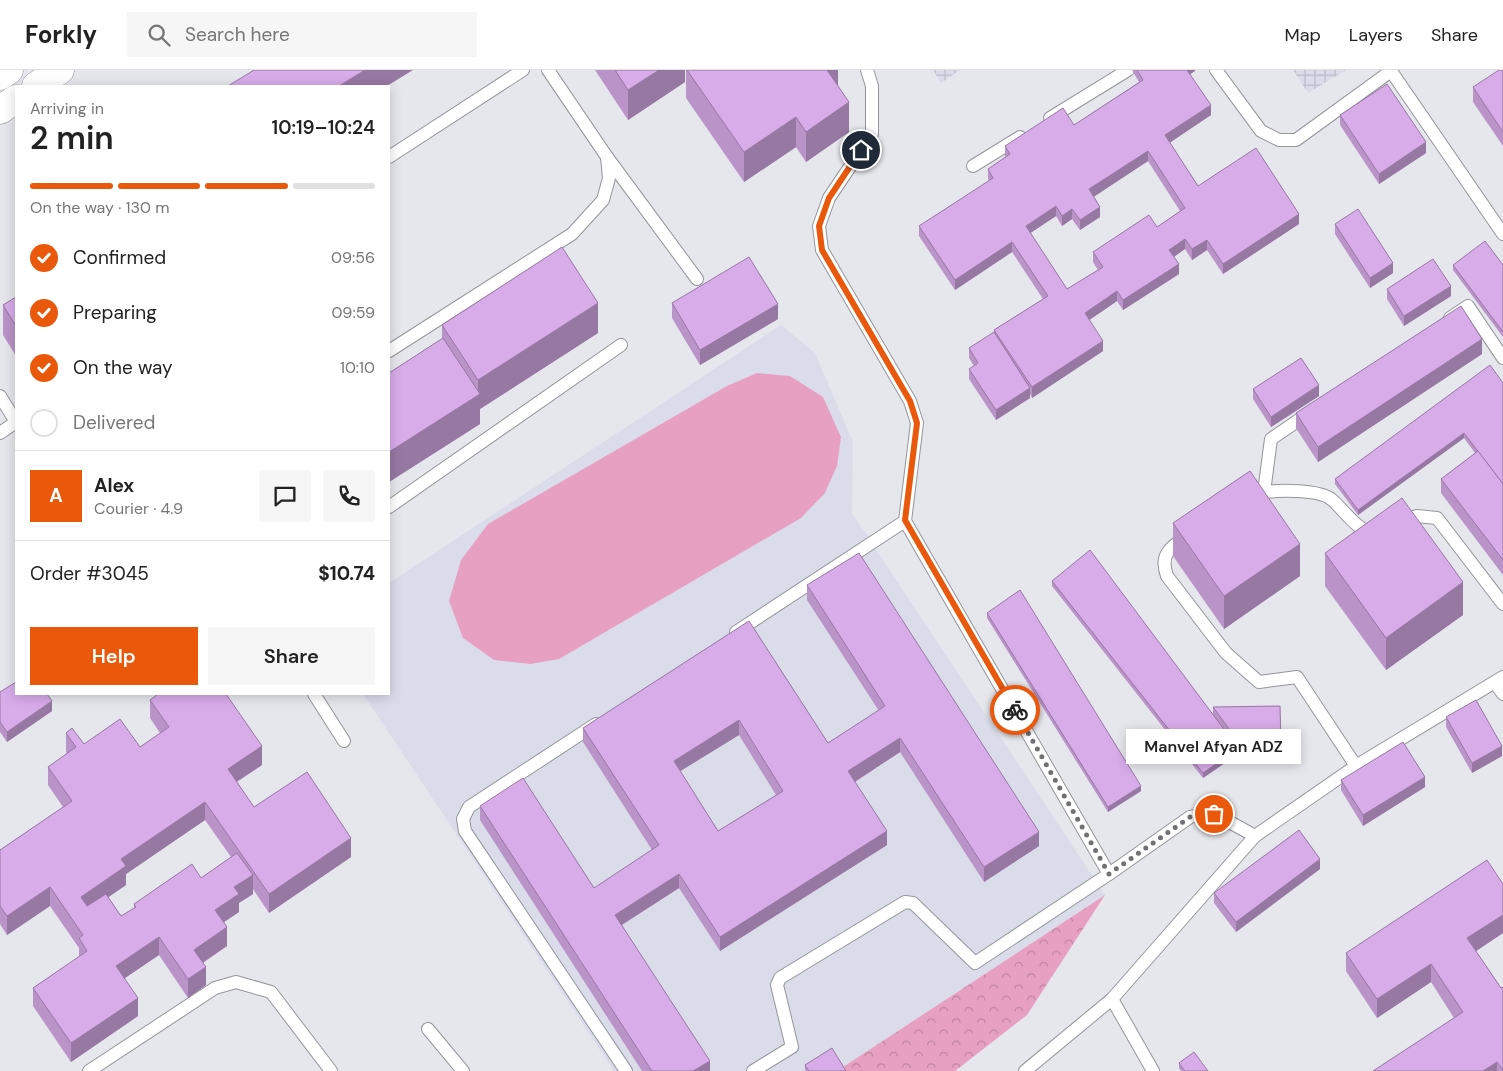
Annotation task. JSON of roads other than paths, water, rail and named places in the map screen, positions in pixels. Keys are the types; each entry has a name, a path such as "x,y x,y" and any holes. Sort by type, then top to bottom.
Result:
{"main road":[{"path":"0,76 9,70"},
{"path":"38,85 60,70"},
{"path":"0,110 15,100"}],"lane":[{"path":"390,156 523,70"},
{"path":"548,70 607,157 697,279"},
{"path":"867,70 872,86 872,134 829,198 819,226 822,250 910,401 917,423 905,520 1109,874"},
{"path":"973,166 1128,70"},
{"path":"1216,70 1260,131 1279,140 1296,140 1392,70 1503,234"},
{"path":"390,350 572,234 603,200 609,178 607,157"},
{"path":"1443,323 1468,306 1503,358"},
{"path":"390,506 621,345"},
{"path":"0,396 15,420"},
{"path":"1264,492 1271,439 1320,406"},
{"path":"0,432 15,423"},
{"path":"1241,502 1264,492 1297,491 1317,493 1330,498 1361,528 1372,533 1384,530 1402,520 1417,516 1437,518 1503,604"},
{"path":"724,640 905,520"},
{"path":"1194,532 1170,548 1163,566 1168,576 1226,653 1258,682 1297,677 1356,766"},
{"path":"1025,1071 1112,999 1255,836 1356,766 1499,680 1503,694"},
{"path":"315,695 344,741"},
{"path":"609,715 469,808 463,819 465,831 626,1071"},
{"path":"753,1071 792,1047 777,985 780,978 905,902 913,903 975,963 1109,874 1190,817 1214,814 1255,836"},
{"path":"89,1071 216,988 236,982 271,992 331,1071"},
{"path":"1112,999 1152,1071"},
{"path":"428,1029 463,1071"}],"place":[{"name":"Manvel Afyan ADZ","path":"1214,814"}]}
